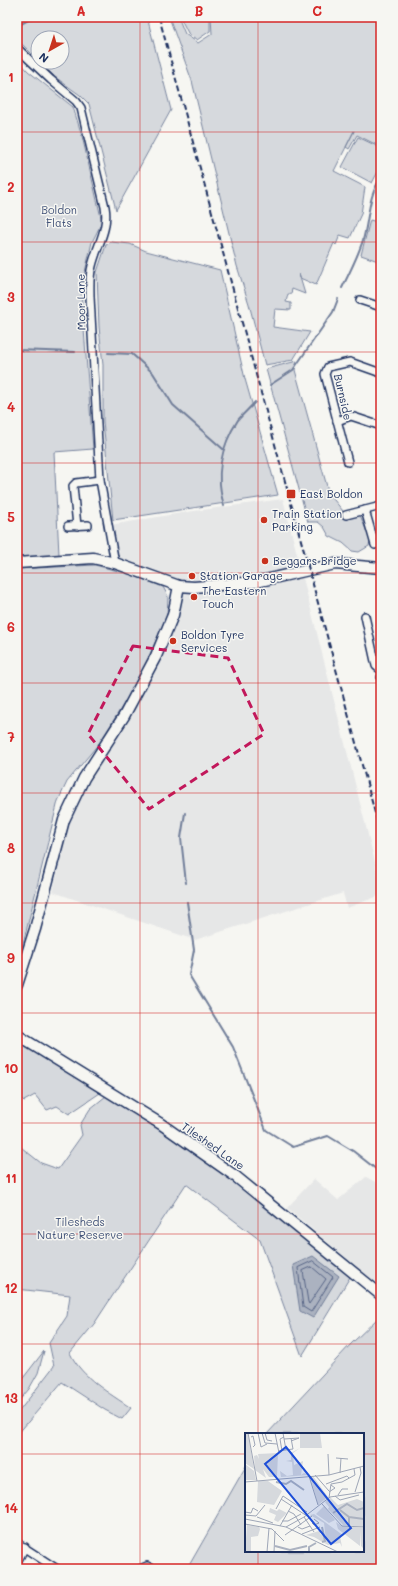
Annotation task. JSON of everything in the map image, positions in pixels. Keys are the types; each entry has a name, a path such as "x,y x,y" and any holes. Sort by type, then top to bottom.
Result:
{"street":[{"name":"Moor Lane","path":"17,48 33,64 76,101 81,108 105,206 106,223 92,265 90,283 100,480 115,563"},
{"path":"360,300 381,307"},
{"name":"Burnside","path":"348,462 325,374 328,367 350,362 381,373"},
{"path":"337,421 351,416 381,426"},
{"path":"77,526 73,486 76,483 100,480"},
{"path":"346,515 381,506"},
{"path":"364,510 375,545"},
{"path":"68,526 88,525"},
{"path":"17,563 93,558 115,563 179,586 194,587 256,582 335,564 381,568"},
{"path":"17,985 35,929 64,820 84,778 124,716 156,656 173,615 179,586"},
{"path":"365,616 376,666 381,670"},
{"name":"Tileshed Lane","path":"17,1035 161,1124 236,1176 381,1295"},
{"path":"17,1543 56,1569"},
{"path":"17,1562 25,1548"},
{"path":"140,1569 147,1566 153,1569"}],"highlighted area":[{"path":"133,646 228,658 264,734 149,809 88,734"}],"shaded area":[{"path":"283,499 381,886 381,895 347,908 343,893 195,940 53,892 68,821 85,779 158,658 184,591 119,559 111,525 187,512"},
{"path":"366,1177 381,1185 380,1286 287,1208 314,1179 338,1200"}],"green space":[{"path":"17,17 147,17 171,110 116,210 89,104 48,70 70,70 70,30 30,30 30,52 17,39"},
{"path":"169,17 178,17 185,34 198,43 212,34 211,17 381,17 381,147 357,135 349,149 346,147 334,171 365,187 361,214 350,238 340,235 336,245 334,243 316,285 300,278 305,294 292,289 291,294 288,294 286,302 291,303 291,310 275,309 273,327 310,332 293,360 265,365 249,304 237,266 192,81"},
{"path":"180,17 210,17 210,31 197,40 188,33"},
{"name":"Boldon Flats","path":"17,59 28,71 73,107 82,136 102,222 92,242 81,289 93,449 54,452 59,555 17,560"},
{"path":"358,137 381,148 381,166 372,183 342,167"},
{"path":"370,220 381,223 381,262 361,255"},
{"path":"111,242 130,244 146,251 220,270 245,379 278,495 113,520 103,421 103,365 99,327 97,272 106,245"},
{"path":"297,361 295,370 329,494 343,511 344,517 360,515 370,540 369,546 359,552 352,551 343,543 329,536 324,527 318,522 308,522 266,369"},
{"path":"95,565 129,574 163,587 168,596 167,616 138,681 100,742 67,782 58,801 20,956 17,955 17,569"},
{"path":"17,1041 100,1093 69,1114 57,1106 47,1110 35,1095 24,1101 17,1094"},
{"name":"Tilesheds Nature Reserve","path":"106,1096 158,1129 247,1191 350,1277 302,1356 260,1240 186,1184 94,1324 70,1353 75,1362 89,1377 105,1391 131,1408 122,1419 105,1410 62,1382 17,1435 17,1414 54,1366 49,1343 67,1316 70,1295 17,1289 17,1144 41,1163 58,1169 82,1135 80,1125 90,1109"},
{"path":"381,1315 381,1569 187,1569 245,1468 245,1552 364,1552 364,1433 268,1433 351,1344"},
{"path":"44,1351 38,1373 29,1389 17,1403 17,1386"}],"water":[{"path":"313,1256 339,1276 313,1318 300,1311 293,1265"}],"waterway":[{"path":"17,26 34,17"},
{"path":"342,288 361,246 371,200 381,178"},
{"path":"270,385 293,370 333,312 338,299"},
{"path":"17,350 75,352"},
{"path":"108,353 132,354 153,373 173,405 223,449"},
{"path":"224,506 221,495 220,472 227,440 238,420 255,402"},
{"path":"185,813 181,838 186,883"},
{"path":"187,902 194,950 189,975 233,1047 266,1130 293,1147 328,1136 353,1151 381,1173"}],"railway":[{"path":"159,17 381,835"}],"place":[{"name":"East Boldon","path":"291,494"},
{"name":"Train Station Parking","path":"264,520"},
{"name":"Beggars Bridge","path":"265,561"},
{"name":"Station Garage","path":"192,576"},
{"name":"The Eastern Touch","path":"194,597"},
{"name":"Boldon Tyre Services","path":"173,641"}]}
